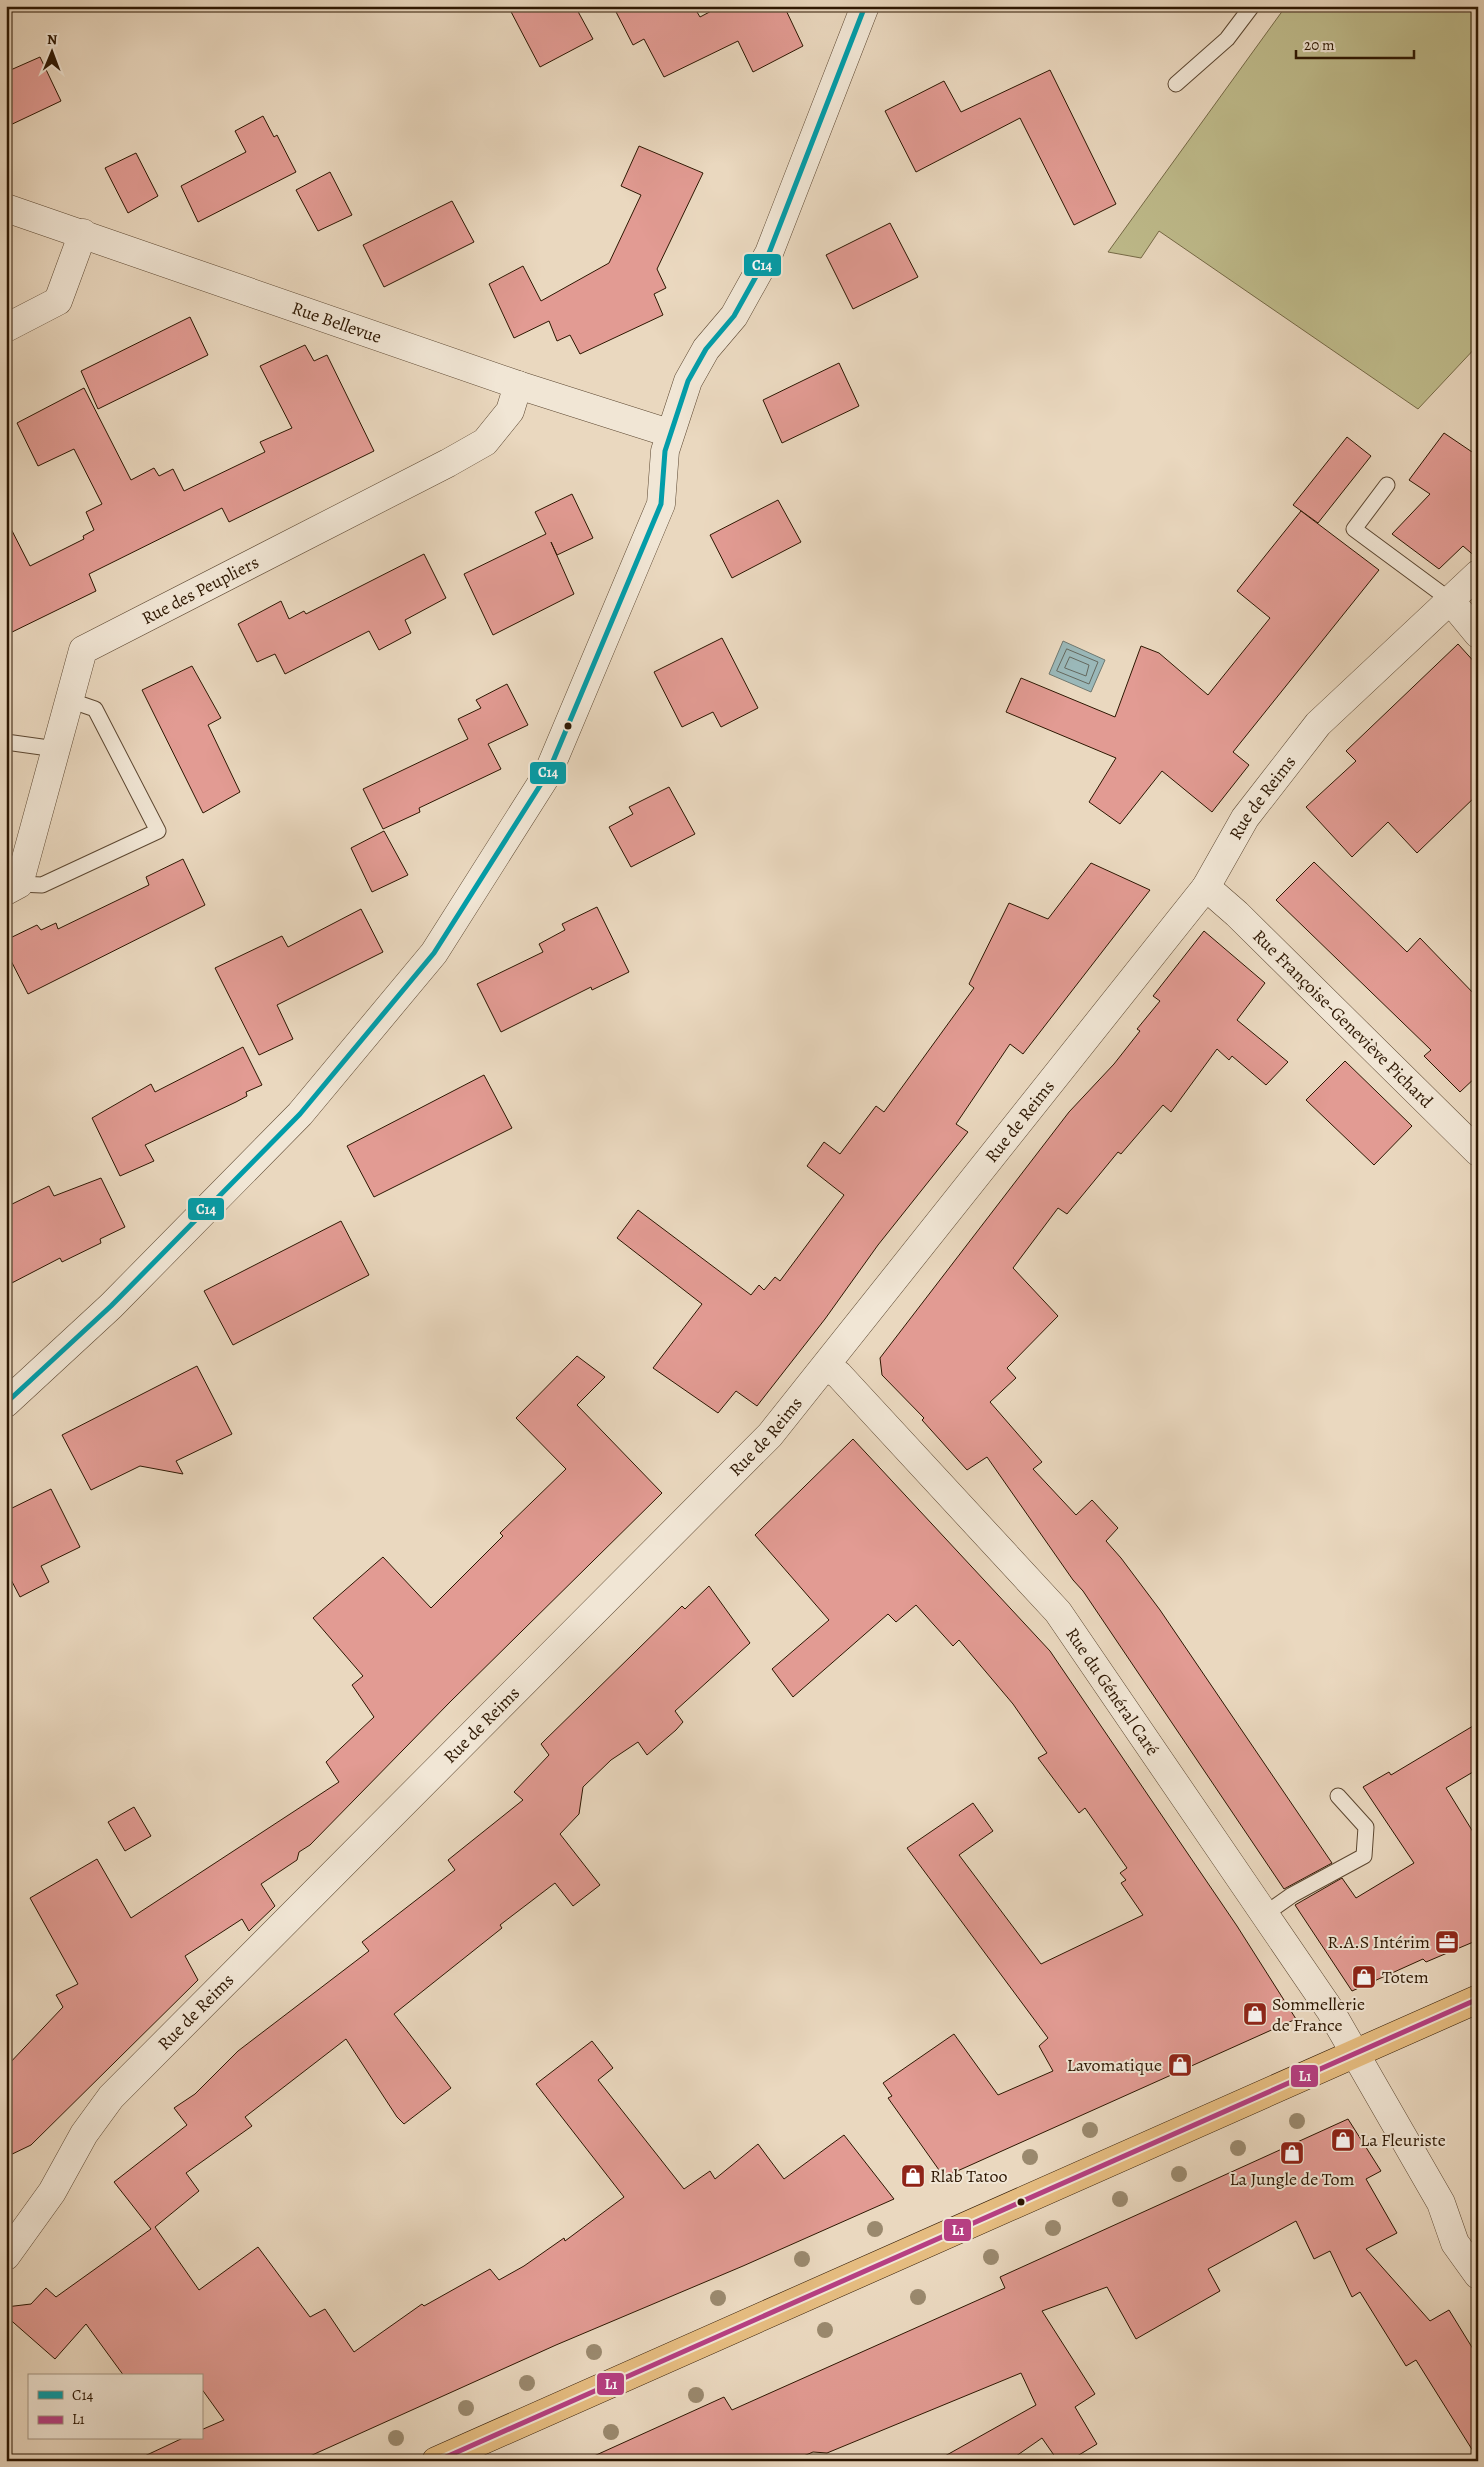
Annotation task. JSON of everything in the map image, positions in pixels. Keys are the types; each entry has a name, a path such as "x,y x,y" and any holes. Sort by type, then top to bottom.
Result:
{"main road":[{"path":"436,2461 1478,1998"}],"street":[{"path":"6,1402 111,1306 300,1114 434,953 548,773 660,504 665,451 688,381 706,349 734,316 769,253 865,6"},
{"name":"Rue Bellevue","path":"6,208 83,233 177,268 518,385 670,433"},
{"path":"6,328 58,302 83,233"},
{"name":"Rue des Peupliers","path":"13,888 56,749 83,650 440,468 485,442 510,411 518,385"},
{"name":"Rue de Reims","path":"6,2256 52,2192 84,2134 111,2097 770,1435 1206,887 1245,818 1318,724 1478,574"},
{"path":"1450,600 1478,634"},
{"name":"Rue Françoise-Geneviève Pichard","path":"1206,887 1230,908 1478,1152"},
{"name":"Rue du Général Caré","path":"826,1366 844,1380 1058,1612 1330,2010 1442,2203 1455,2243 1478,2275"}],"lane":[{"path":"1176,84 1227,39 1252,6"},
{"path":"1387,485 1354,529 1450,600"},
{"path":"13,888 42,885 158,831 95,709 69,700"},
{"path":"6,742 56,749"},
{"path":"1265,1914 1292,1895 1364,1856 1366,1827 1338,1796"}],"shaded area":[{"path":"1286,6 1478,6 1478,345 1418,409 1159,231 1141,258 1108,252"}],"water":[{"path":"1063,641 1105,660 1091,692 1049,674"}],"building":[{"path":"508,6 575,6 593,39 540,67"},
{"path":"613,6 709,6 697,12 700,17 721,6 784,6 803,46 753,72 738,41 664,77 644,39 633,45"},
{"path":"40,57 61,101 6,127 6,72"},
{"path":"1050,70 1116,204 1074,225 1020,118 916,172 885,111 944,81 961,112"},
{"path":"263,116 274,137 277,135 296,172 198,222 181,186 246,152 235,131"},
{"path":"639,146 703,173 657,269 666,288 654,294 663,315 580,354 570,335 557,341 549,321 514,338 489,284 523,266 541,301 609,263 641,195 621,186"},
{"path":"136,153 158,196 128,213 105,168"},
{"path":"330,172 352,215 318,231 296,190"},
{"path":"452,201 474,242 384,287 363,245"},
{"path":"890,223 918,277 853,309 826,255"},
{"path":"190,317 208,355 98,409 81,371"},
{"path":"305,345 314,361 327,355 374,451 229,522 222,508 89,574 96,591 6,635 6,519 30,566 84,539 83,536 94,530 86,512 102,504 74,449 38,466 17,423 84,388 131,480 154,468 159,476 173,469 184,491 265,452 260,442 292,428 260,366"},
{"path":"839,363 859,406 782,443 763,400"},
{"path":"1444,433 1478,456 1478,559 1463,546 1439,569 1392,534 1430,494 1409,480"},
{"path":"1347,437 1371,456 1318,523 1293,505"},
{"path":"572,494 593,538 557,555 551,542 574,594 493,635 464,574 546,534 535,512"},
{"path":"778,500 801,542 732,578 710,535"},
{"path":"1301,511 1379,570 1233,752 1249,765 1212,812 1162,771 1120,824 1089,802 1116,758 1006,712 1021,678 1115,717 1141,646 1159,653 1208,695 1270,618 1237,591"},
{"path":"424,554 446,598 405,620 411,633 379,650 369,631 285,674 275,654 257,662 238,624 281,601 289,619 304,611 306,614"},
{"path":"722,638 758,708 721,727 713,712 682,727 654,672"},
{"path":"1458,644 1478,666 1478,794 1417,853 1388,822 1352,857 1306,807 1356,761 1346,751"},
{"path":"192,666 221,718 208,725 240,792 203,813 142,690"},
{"path":"507,684 528,725 488,744 501,769 419,808 420,812 383,829 363,789 468,739 458,719 481,708 476,700"},
{"path":"669,787 695,834 631,867 609,827 633,814 629,807"},
{"path":"384,831 408,875 372,892 351,848"},
{"path":"183,859 205,905 28,994 6,951 6,940 37,925 41,930 56,923 58,929 149,885 146,877"},
{"path":"1314,862 1407,952 1420,938 1478,998 1478,1075 1460,1092 1424,1056 1431,1050 1276,900"},
{"path":"1091,863 1150,890 1023,1054 1010,1044 956,1124 968,1132 878,1245 825,1319 757,1406 736,1391 718,1413 653,1368 702,1304 617,1238 638,1210 751,1295 759,1285 764,1290 775,1277 780,1281 844,1195 807,1166 824,1142 840,1154 876,1106 884,1112 974,988 969,984 1009,903 1048,919"},
{"path":"597,907 629,972 592,990 591,987 501,1032 477,984 543,952 539,944 565,930 562,924"},
{"path":"361,909 383,952 277,1005 293,1039 259,1055 215,968 282,936 288,947"},
{"path":"1204,931 1265,983 1237,1020 1288,1062 1266,1085 1232,1056 1229,1060 1217,1049 1171,1112 1163,1105 1121,1154 1118,1152 1067,1214 1058,1208 1013,1268 1058,1316 1007,1368 1016,1378 990,1402 1042,1462 1033,1469 1076,1515 1092,1500 1118,1528 1106,1541 1160,1610 1332,1863 1284,1889 1083,1591 1073,1580 987,1457 967,1470 922,1420 924,1418 882,1375 880,1358 1069,1112 1114,1064 1140,1031 1137,1029 1160,1001 1153,996"},
{"path":"243,1047 262,1085 246,1092 247,1096 236,1102 145,1145 154,1161 120,1176 92,1118 151,1084 155,1092"},
{"path":"1345,1061 1412,1126 1374,1165 1306,1100"},
{"path":"484,1075 512,1128 374,1197 347,1146"},
{"path":"101,1178 125,1227 100,1239 101,1243 62,1262 60,1258 6,1286 6,1207 49,1186 54,1196"},
{"path":"341,1221 369,1275 233,1345 204,1291"},
{"path":"577,1356 605,1377 577,1405 662,1493 450,1702 310,1845 299,1852 297,1860 261,1884 275,1906 249,1931 242,1919 185,1956 198,1980 31,2145 6,2157 6,2067 63,2007 56,1995 78,1984 30,1898 97,1859 131,1918 339,1782 326,1762 374,1717 352,1685 363,1676 313,1618 383,1557 431,1608 503,1536 500,1533 566,1469 516,1418"},
{"path":"197,1366 232,1434 176,1461 183,1474 140,1466 91,1490 62,1435"},
{"path":"853,1439 1050,1651 1237,1926 1296,2019 944,2177 888,2098 892,2096 883,2083 954,2034 998,2095 1053,2071 1039,2046 1048,2038 907,1848 973,1803 993,1831 959,1855 1041,1964 1143,1915 1121,1883 1126,1880 1120,1873 1127,1868 1085,1808 1079,1813 1038,1758 1047,1753 1013,1704 959,1640 953,1646 916,1605 896,1622 888,1614 793,1697 772,1669 829,1620 755,1535"},
{"path":"51,1489 80,1547 41,1566 49,1582 20,1597 6,1570 6,1511"},
{"path":"709,1586 750,1643 675,1711 683,1722 676,1730 647,1755 638,1742 611,1760 583,1787 579,1814 560,1834 600,1885 573,1906 555,1883 500,1925 502,1928 394,2014 451,2088 404,2124 397,2117 346,2039 245,2117 252,2126 186,2173 199,2191 155,2227 199,2290 258,2247 310,2317 325,2309 354,2352 422,2304 424,2306 490,2269 499,2280 524,2266 564,2238 565,2241 624,2197 536,2084 592,2041 613,2068 598,2080 684,2189 710,2171 715,2179 758,2144 784,2179 844,2135 894,2199 743,2266 556,2345 299,2461 134,2461 179,2440 202,2440 202,2430 224,2420 202,2389 202,2374 123,2374 86,2324 55,2359 6,2316 6,2307 31,2304 46,2288 56,2297 151,2229 114,2182 187,2125 174,2108 195,2094 238,2051 369,1951 362,1942 455,1870 448,1860 523,1800 514,1792 549,1755 541,1744 682,1606 685,1609"},
{"path":"1478,1723 1478,1769 1446,1788 1478,1840 1478,1940 1426,1962 1423,1959 1352,1991 1295,1905 1342,1878 1356,1898 1414,1863 1363,1787 1389,1772 1391,1775"},
{"path":"134,1807 151,1836 125,1851 108,1822"},
{"path":"1348,2119 1381,2171 1366,2179 1397,2233 1366,2249 1430,2321 1449,2310 1478,2357 1478,2459 1416,2360 1406,2366 1360,2292 1352,2297 1330,2251 1314,2259 1296,2221 1208,2269 1220,2291 1136,2339 1107,2287 1042,2311 1095,2394 1075,2407 1097,2444 1069,2461 1058,2461 1042,2438 1009,2461 936,2461 1036,2405 1021,2373 827,2453 813,2452 792,2461 583,2461 724,2397 732,2410 1005,2288 1000,2277"}],"transit line":[{"name":"C14","path":"6,1403 111,1306 300,1114 434,953 548,773 661,504 665,451 688,381 706,349 734,316 769,253 865,6"},
{"name":"L1","path":"437,2461 1478,1999"}],"place":[{"name":"R.A.S Intérim","path":"1447,1942"},
{"name":"Totem","path":"1364,1977"},
{"name":"Sommellerie de France","path":"1255,2014"},
{"name":"Lavomatique","path":"1180,2065"},
{"name":"La Fleuriste","path":"1343,2140"},
{"name":"La Jungle de Tom","path":"1292,2153"},
{"name":"Rlab Tatoo","path":"913,2176"}]}
